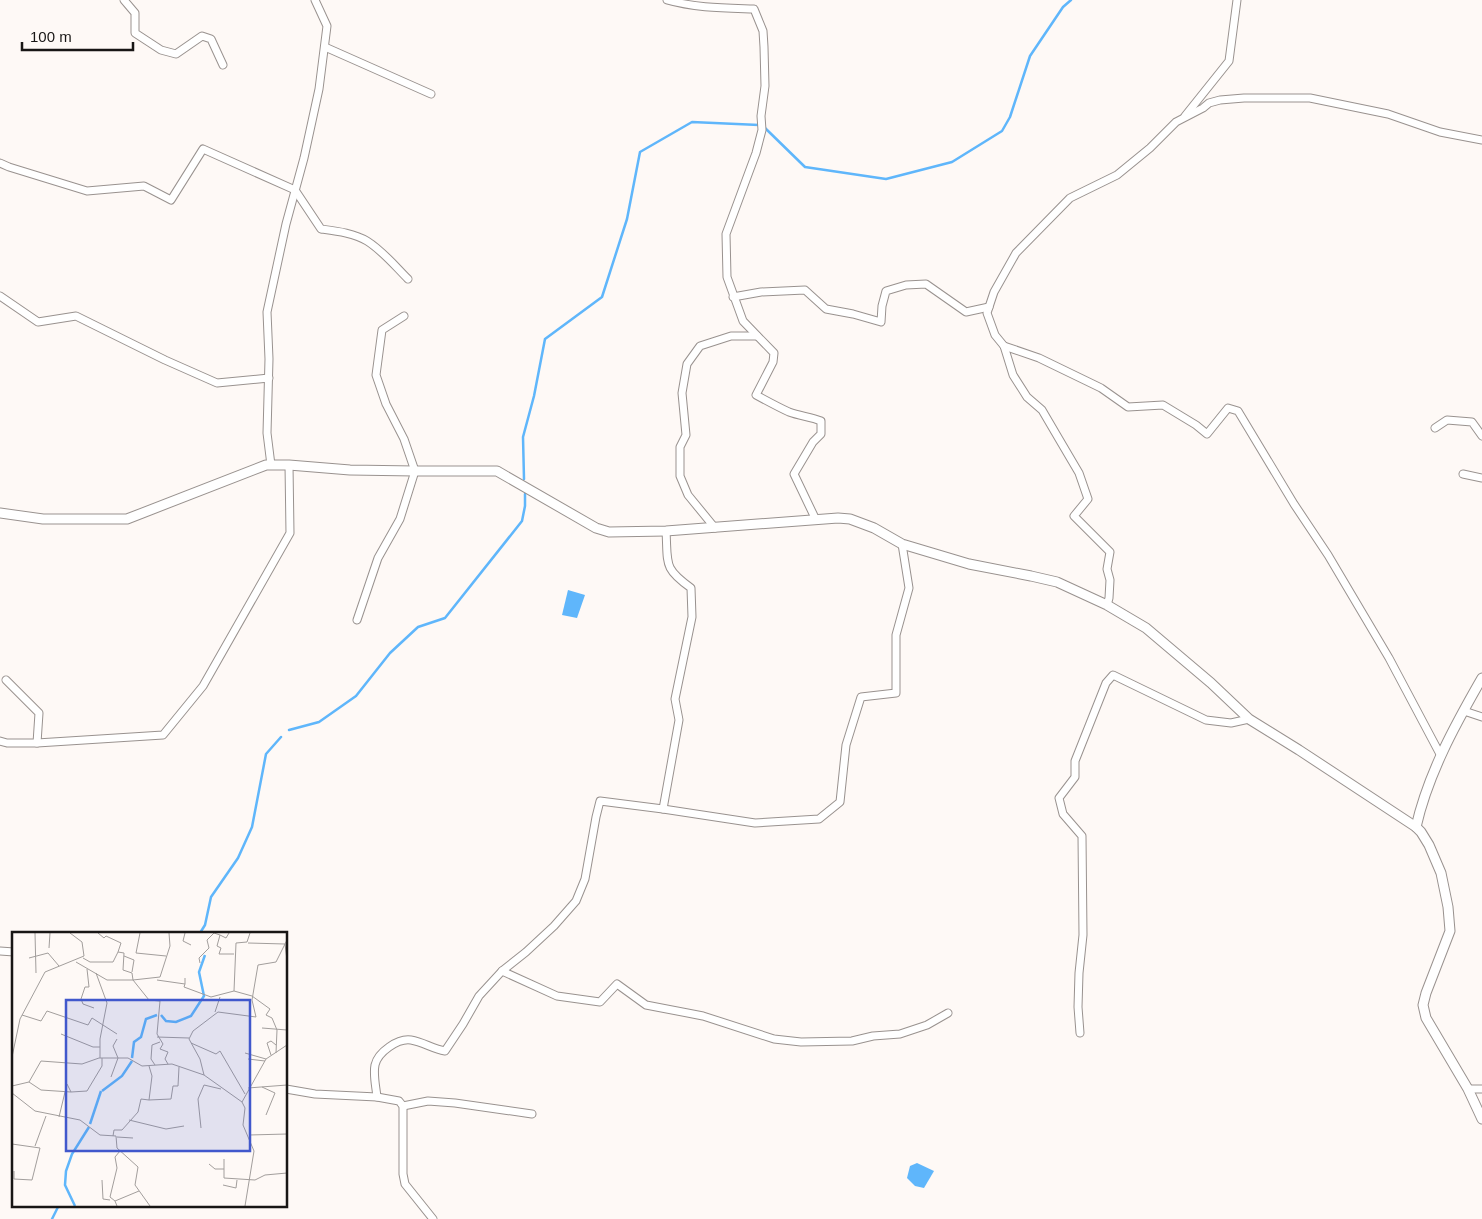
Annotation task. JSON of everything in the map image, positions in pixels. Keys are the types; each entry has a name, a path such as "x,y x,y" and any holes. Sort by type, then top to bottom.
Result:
{"street":[{"path":"124,0 135,13 135,33 161,50 176,54 202,36 211,39 223,65"},
{"path":"271,465 267,433 269,359 267,312 319,88 326,26 315,0"},
{"path":"668,0 682,4 722,8 754,8 763,31 764,86 762,130 756,153 726,234 726,277 743,320 774,353 773,362 756,394 766,401 791,412 810,416 821,421 820,434 813,442 794,474 816,520"},
{"path":"1183,118 1229,61 1237,0"},
{"path":"325,47 431,94"},
{"path":"1106,605 1109,598 1110,580 1107,569 1110,552 1074,516 1088,499 1079,473 1042,410 1027,397 1012,375 1004,346 995,335 987,313 994,292 1016,253 1070,198 1117,175 1150,148 1176,122 1209,103 1220,100 1310,98 1388,114 1440,132 1482,140"},
{"path":"0,163 88,191 144,186 171,200 203,149 295,190 322,229 367,240 384,254 408,279"},
{"path":"733,297 761,292 805,290 826,309 881,322 882,306 886,291 906,285 926,284 966,312 989,307"},
{"path":"0,296 38,322 76,316 165,360 217,382 269,378"},
{"path":"357,620 378,558 400,519 415,472 404,439 386,404 376,375 382,330 404,316"},
{"path":"715,528 688,495 680,476 680,447 686,435 682,393 687,364 700,346 731,336 757,336"},
{"path":"1004,346 1039,358 1101,388 1128,407 1163,405 1207,434 1228,408 1238,411 1294,504 1328,554 1389,658 1441,756"},
{"path":"1435,428 1447,420 1472,422 1482,436"},
{"path":"0,513 43,519 127,519 266,465 415,472 497,471 596,528 609,532 666,531 850,519 874,528 902,544 969,564 1057,582 1106,605 1146,628 1211,683 1249,719 1299,750 1421,832 1441,873 1448,907 1450,931 1426,993 1423,1006 1426,1018 1468,1089 1482,1120"},
{"path":"0,740 7,743 38,743 163,735 203,686 290,533 289,465"},
{"path":"1463,474 1482,478"},
{"path":"663,809 679,720 675,699 692,617 691,588 676,577 668,566 666,531"},
{"path":"377,1097 375,1064 384,1051 393,1044 410,1040 445,1051 479,996 502,971 554,926 576,901 585,879 600,801 755,823 819,819 840,802 846,744 861,697 896,693 896,635 908,588 902,544"},
{"path":"1080,1033 1078,1007 1083,935 1082,836 1063,814 1059,798 1075,776 1075,761 1106,683 1113,675 1206,720 1231,723 1249,719"},
{"path":"1416,827 1425,792 1441,756 1482,678"},
{"path":"6,680 39,712 38,743"},
{"path":"1464,711 1482,717"},
{"path":"502,971 557,996 600,1002 618,984 646,1005 703,1016 774,1039 800,1042 852,1041 874,1036 900,1034 927,1025 948,1013"},
{"path":"288,1089 315,1094 377,1097 400,1101 403,1106 403,1165 405,1184 431,1218"},
{"path":"1468,1089 1482,1089"},
{"path":"403,1106 428,1101 474,1105 532,1114"}],"water":[{"path":"568,590 585,595 577,618 562,615"},
{"path":"917,1163 934,1171 924,1188 915,1186 907,1178 910,1166"}],"waterway":[{"path":"764,127 805,167 886,179 952,162 1002,131 1010,117 1030,56 1063,7 1071,0"},
{"path":"524,479 523,437 534,396 545,339 602,297 627,219 640,152 692,122 759,125"},
{"path":"289,730 319,722 356,696 390,653 418,627 445,618 522,521 525,494"},
{"path":"201,932 205,925 211,897 238,858 252,827 266,754 281,737"},
{"path":"52,1219 58,1206"}]}
